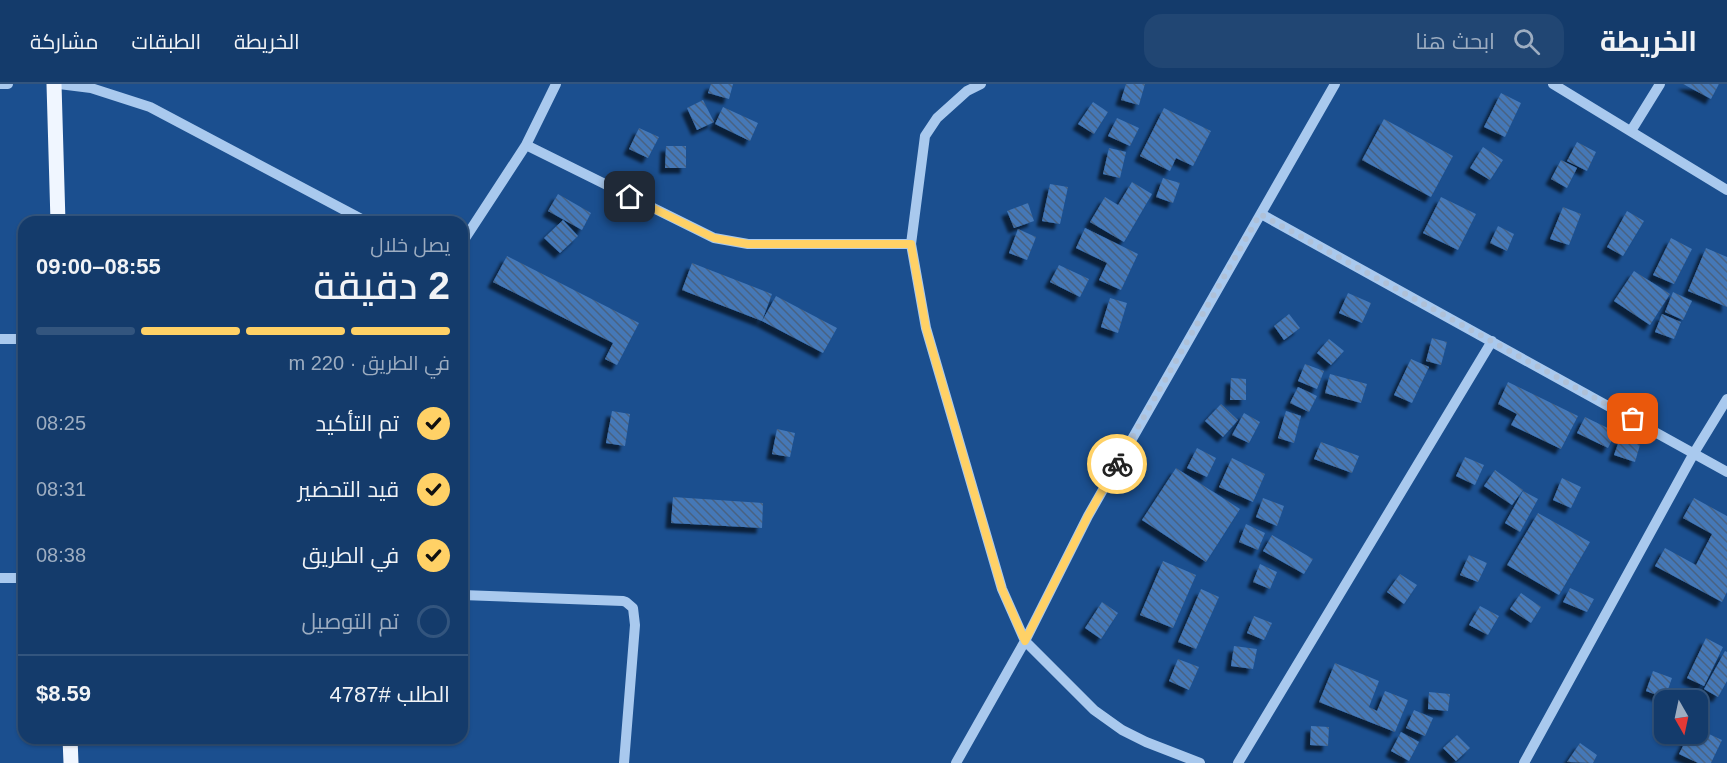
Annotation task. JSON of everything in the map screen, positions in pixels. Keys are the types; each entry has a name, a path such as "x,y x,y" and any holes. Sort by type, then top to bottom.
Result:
{"main road":[{"path":"54,84 58,216"},
{"path":"70,744 71,763"}],"street":[{"path":"0,84 8,84"},
{"path":"59,84 91,88 150,107 356,216"},
{"path":"468,234 526,145 556,84"},
{"path":"981,84 967,91 937,118 925,136 911,244 926,328 1002,589 1025,641 1094,710 1146,742 1200,763"},
{"path":"956,763 1025,641 1088,516 1335,84"},
{"path":"1553,84 1727,190"},
{"path":"1631,131 1660,84"},
{"path":"526,145 721,240 748,244 911,244"},
{"path":"1260,214 1727,472"},
{"path":"0,339 18,339"},
{"path":"1238,763 1492,341"},
{"path":"1524,763 1694,453 1727,399"},
{"path":"0,578 18,578"},
{"path":"468,595 623,601 631,606 634,611 635,625 624,763"}],"building":[{"path":"711,84 733,84 729,99 708,93"},
{"path":"1126,84 1145,84 1139,105 1121,100"},
{"path":"1683,84 1719,84 1711,99"},
{"path":"1501,93 1521,103 1505,137 1484,127"},
{"path":"703,100 714,122 697,130 687,108"},
{"path":"1093,102 1108,112 1094,134 1078,124"},
{"path":"723,107 758,123 750,141 715,124"},
{"path":"1164,108 1211,131 1193,166 1176,158 1170,171 1140,156"},
{"path":"1117,118 1139,128 1130,146 1108,136"},
{"path":"1384,119 1453,156 1431,197 1362,160"},
{"path":"639,128 659,137 648,158 629,149"},
{"path":"1577,142 1596,152 1587,171 1567,161"},
{"path":"666,146 686,146 686,168 665,168"},
{"path":"1483,147 1503,160 1490,180 1470,168"},
{"path":"1109,148 1126,152 1120,178 1103,174"},
{"path":"1561,160 1577,168 1567,188 1551,179"},
{"path":"1163,178 1180,183 1173,203 1156,197"},
{"path":"1132,182 1152,194 1124,242 1090,222 1105,197 1118,205"},
{"path":"1050,184 1068,187 1060,224 1042,221"},
{"path":"558,194 591,213 582,230 548,211"},
{"path":"1441,197 1476,214 1458,250 1423,233"},
{"path":"1028,203 1034,221 1014,228 1007,211"},
{"path":"1563,207 1581,214 1569,245 1550,239"},
{"path":"1627,211 1644,221 1623,256 1607,247"},
{"path":"563,220 578,236 560,253 544,238"},
{"path":"1498,226 1514,234 1507,251 1490,243"},
{"path":"1085,228 1138,254 1121,290 1099,280 1107,263 1076,248"},
{"path":"1018,229 1036,237 1027,260 1009,253"},
{"path":"1671,238 1692,249 1674,284 1653,275"},
{"path":"1706,248 1727,257 1727,307 1688,291"},
{"path":"507,256 639,323 617,365 605,359 613,343 493,282"},
{"path":"692,263 772,294 762,321 682,290"},
{"path":"1059,265 1089,279 1080,297 1050,282"},
{"path":"1634,271 1670,294 1650,325 1614,301"},
{"path":"1673,292 1692,301 1683,320 1665,312"},
{"path":"1348,293 1371,303 1362,323 1339,313"},
{"path":"776,296 837,328 823,353 762,321"},
{"path":"1110,298 1127,303 1118,333 1101,327"},
{"path":"1289,314 1300,328 1284,340 1274,326"},
{"path":"1662,314 1681,322 1674,339 1655,332"},
{"path":"1432,338 1447,342 1441,365 1426,361"},
{"path":"1329,339 1344,351 1331,365 1317,353"},
{"path":"1411,359 1429,367 1412,403 1394,395"},
{"path":"1305,364 1324,371 1317,389 1298,381"},
{"path":"1330,374 1367,384 1361,403 1325,393"},
{"path":"1231,378 1246,379 1246,400 1230,400"},
{"path":"1508,382 1578,416 1561,449 1511,425 1517,414 1498,404"},
{"path":"1298,387 1317,396 1309,412 1290,403"},
{"path":"1221,404 1238,420 1223,437 1205,421"},
{"path":"612,411 630,414 625,446 606,443"},
{"path":"1286,411 1301,416 1294,443 1278,438"},
{"path":"1244,413 1260,422 1249,443 1232,435"},
{"path":"1585,417 1616,432 1608,448 1577,433"},
{"path":"777,429 795,433 790,457 772,454"},
{"path":"1620,438 1640,445 1635,462 1614,455"},
{"path":"1321,442 1359,456 1352,473 1314,459"},
{"path":"1197,448 1216,458 1207,477 1187,468"},
{"path":"1465,457 1484,465 1475,485 1456,476"},
{"path":"1232,458 1265,474 1253,502 1219,487"},
{"path":"1176,468 1240,509 1206,562 1142,520"},
{"path":"1495,470 1523,490 1512,505 1484,486"},
{"path":"1562,478 1581,487 1571,508 1553,500"},
{"path":"1523,491 1538,499 1520,532 1505,523"},
{"path":"673,497 763,503 762,528 671,523"},
{"path":"1263,498 1284,506 1277,526 1256,517"},
{"path":"1694,498 1727,516 1727,592 1722,602 1655,566 1665,548 1696,565 1712,534 1683,518"},
{"path":"1538,513 1590,542 1559,595 1507,565"},
{"path":"1246,524 1265,533 1258,550 1239,542"},
{"path":"1272,535 1313,559 1304,574 1263,551"},
{"path":"1469,555 1487,563 1478,582 1460,575"},
{"path":"1163,561 1196,575 1173,628 1140,615"},
{"path":"1260,564 1277,572 1270,589 1253,582"},
{"path":"1400,574 1417,585 1404,604 1387,592"},
{"path":"1570,588 1594,599 1587,612 1563,602"},
{"path":"1201,589 1219,597 1196,649 1178,642"},
{"path":"1521,593 1541,607 1531,623 1510,609"},
{"path":"1102,602 1118,613 1101,639 1085,628"},
{"path":"1480,606 1499,616 1488,635 1469,625"},
{"path":"1254,616 1272,623 1264,640 1247,633"},
{"path":"1706,638 1723,647 1704,686 1687,678"},
{"path":"1234,646 1257,649 1253,669 1231,666"},
{"path":"1725,651 1727,652 1727,681 1718,697 1704,689"},
{"path":"1178,659 1199,667 1189,690 1169,681"},
{"path":"1335,663 1379,681 1369,707 1377,711 1385,691 1408,700 1395,732 1319,702"},
{"path":"1653,671 1672,678 1668,690 1654,690 1654,694 1646,691"},
{"path":"1429,692 1450,694 1448,711 1428,709"},
{"path":"1414,710 1433,718 1425,736 1406,728"},
{"path":"1311,726 1329,727 1328,746 1310,745"},
{"path":"1401,732 1419,742 1409,761 1391,751"},
{"path":"1708,734 1722,740 1711,763 1698,763 1679,754 1684,744 1708,744"},
{"path":"1457,735 1470,748 1456,761 1443,748"},
{"path":"1580,743 1597,755 1593,763 1567,762"}],"way so far":[{"path":"1117,464 1260,214 1633,419"}],"route":[{"path":"630,197 714,238 728,242 911,244 926,328 1002,589 1025,641 1117,464"}]}
